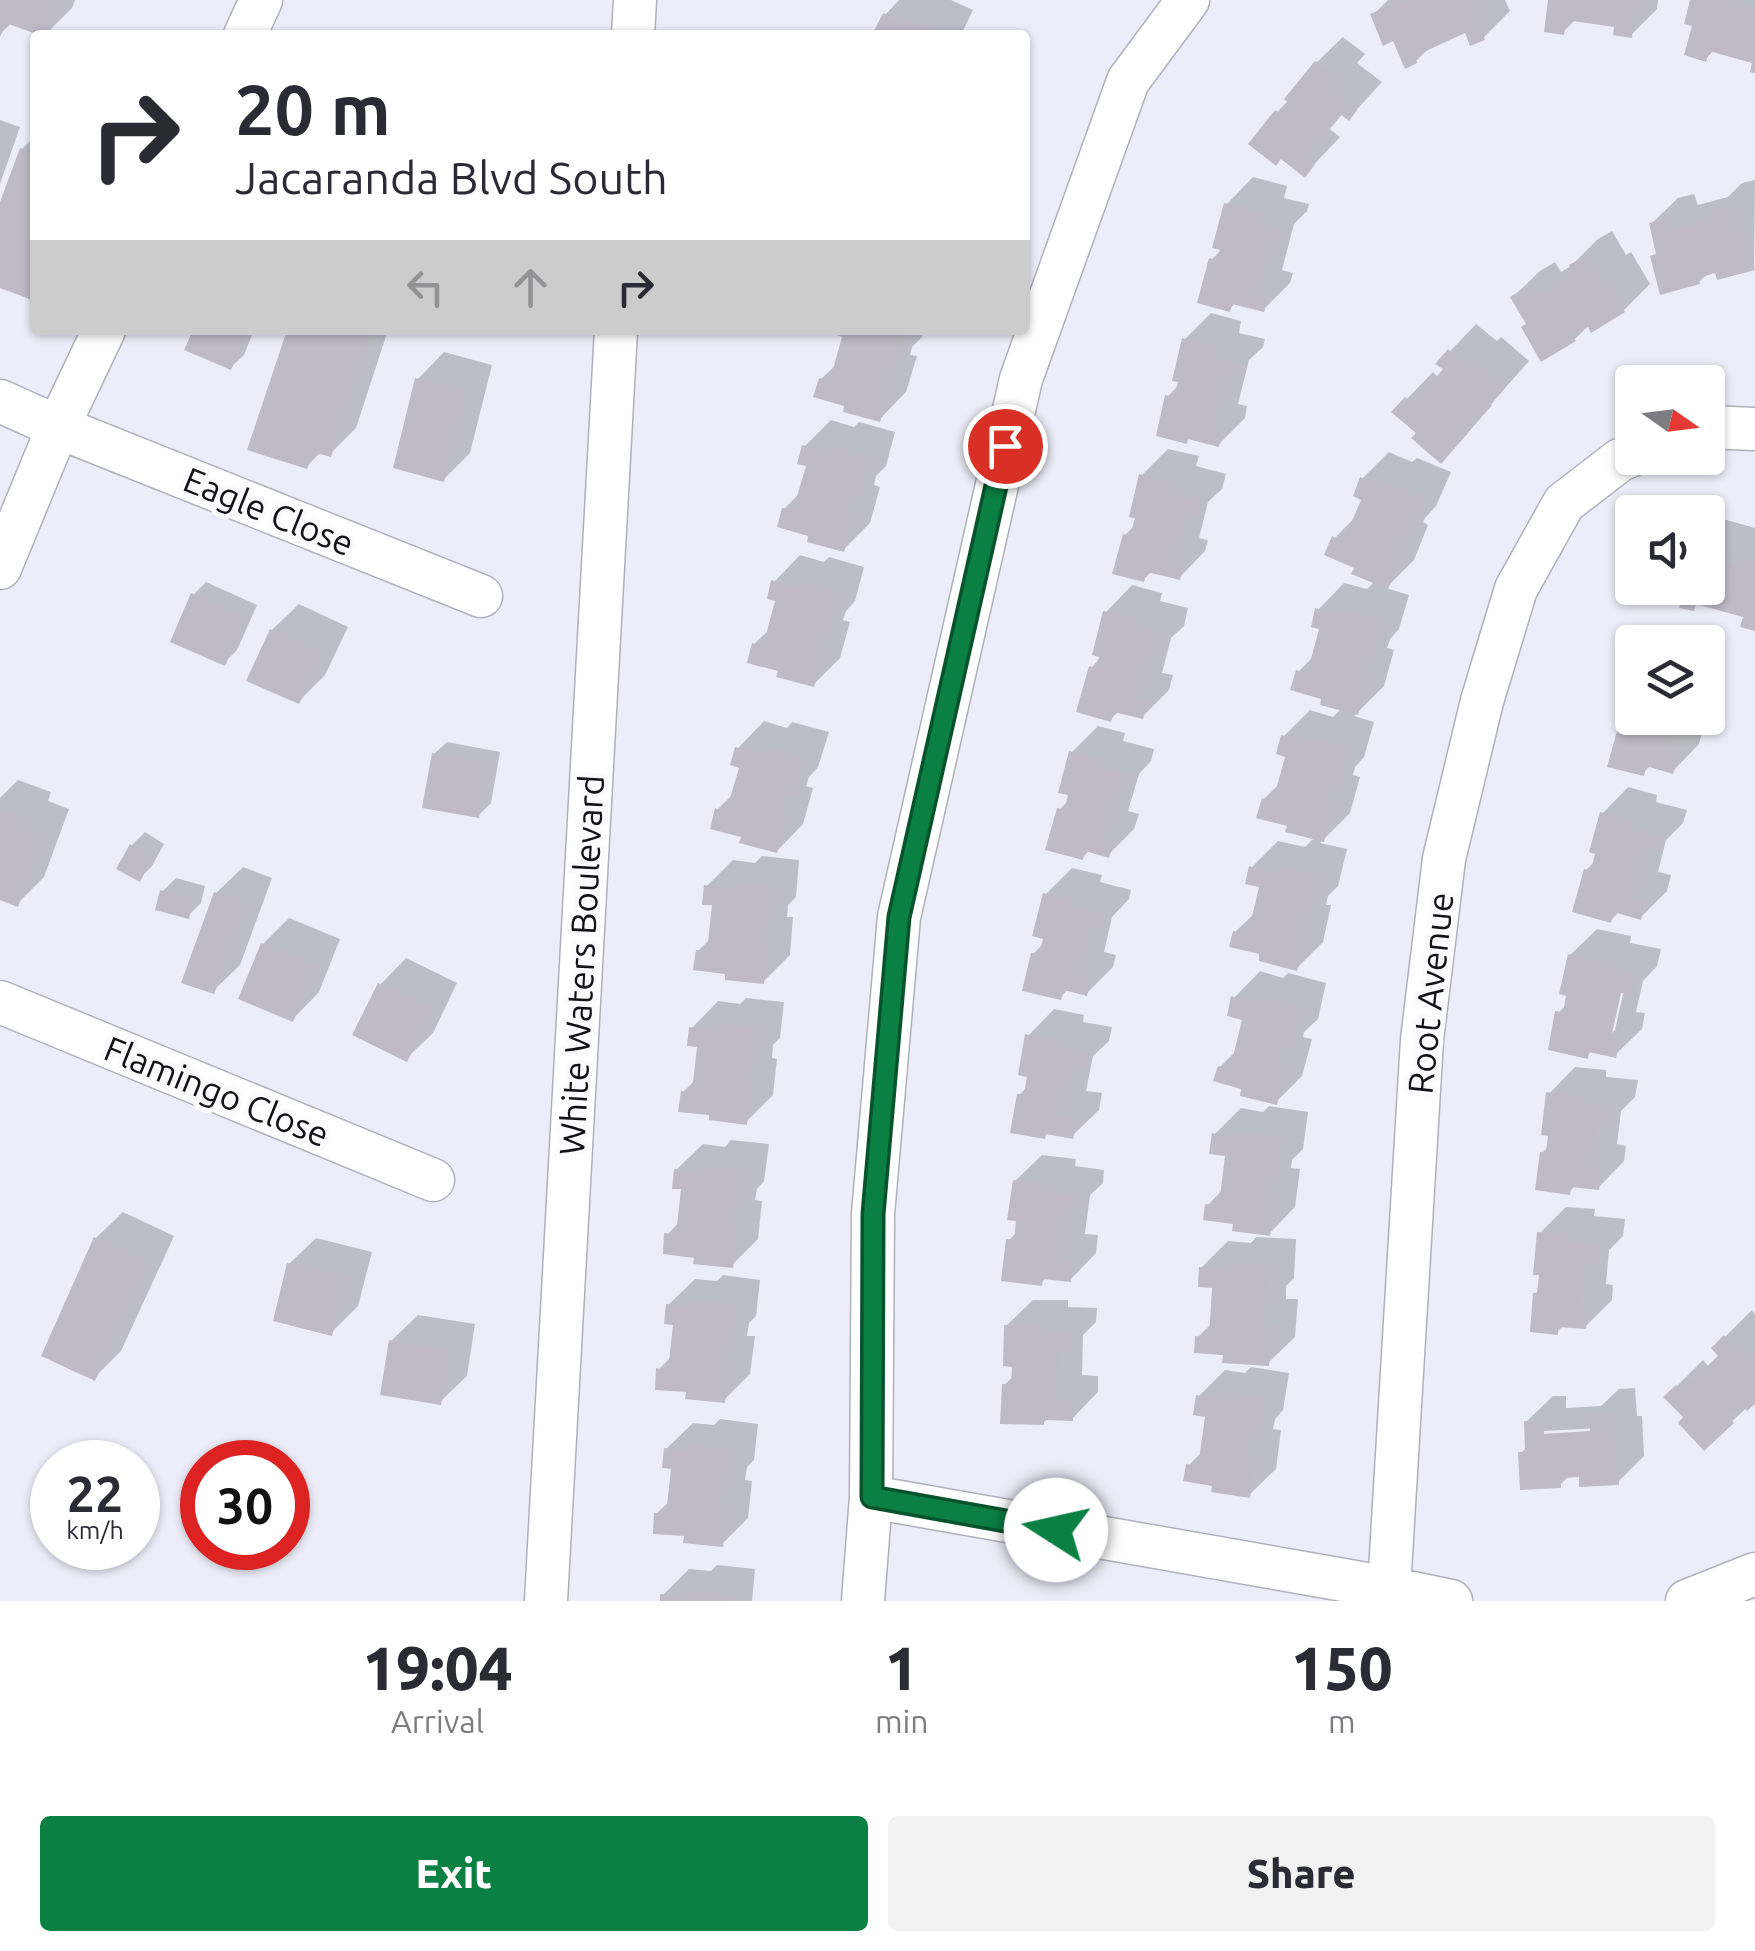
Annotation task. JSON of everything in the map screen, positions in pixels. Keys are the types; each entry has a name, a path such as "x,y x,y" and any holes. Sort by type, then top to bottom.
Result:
{"street":[{"path":"246,30 261,0"},
{"path":"634,30 636,0"},
{"path":"863,1601 872,1497 873,1214 899,917 1021,379 1128,82 1188,0"},
{"path":"0,568 58,427 102,335"},
{"name":"White Waters Boulevard","path":"546,1601 616,335"},
{"name":"Eagle Close","path":"0,402 481,596"},
{"path":"1725,428 1755,429"},
{"name":"Root Avenue","path":"1389,1588 1422,1040 1444,858 1482,700 1516,589 1564,503 1615,464"},
{"name":"Flamingo Close","path":"0,1002 433,1180"},
{"path":"872,1497 1451,1601"},
{"path":"1687,1601 1755,1574"}],"building":[{"path":"0,0 60,0 49,30 30,32 6,23 0,37"},
{"path":"1403,0 1412,4 1422,0 1479,0 1483,8 1473,12 1485,40 1470,46 1465,33 1415,56 1417,63 1405,69 1393,41 1383,46 1370,14"},
{"path":"1548,0 1644,0 1643,10 1635,9 1632,38 1613,35 1614,27 1566,20 1564,35 1544,32"},
{"path":"1690,0 1734,0 1732,6 1748,10 1750,4 1755,6 1755,73 1750,72 1752,63 1709,51 1706,62 1684,55 1692,26 1684,24"},
{"path":"883,13 908,25 910,19 934,30 874,30"},
{"path":"1315,61 1341,82 1333,90 1357,110 1349,121 1340,114 1305,156 1315,164 1305,178 1281,159 1276,166 1248,144 1275,110 1280,114 1289,103 1284,99"},
{"path":"20,148 30,151 30,299 0,288 0,202"},
{"path":"1224,203 1262,212 1259,224 1284,230 1281,240 1272,238 1257,297 1268,299 1264,312 1232,304 1230,312 1197,303 1209,258 1217,260 1220,250 1212,248"},
{"path":"1731,205 1738,231 1745,229 1755,270 1717,280 1715,273 1698,278 1700,284 1660,295 1650,256 1656,254 1649,223 1668,219 1672,230 1715,218 1713,209"},
{"path":"1585,256 1599,279 1604,276 1625,312 1591,333 1588,327 1572,335 1576,341 1541,362 1510,297 1528,286 1534,297 1573,273 1569,265"},
{"path":"191,335 247,335 231,370 184,350"},
{"path":"285,335 370,335 331,457 313,452 307,469 247,450"},
{"path":"837,335 905,335 896,366 889,364 885,381 892,383 880,422 843,412 844,406 813,397 819,378 830,380 842,337"},
{"path":"1182,338 1216,347 1214,359 1240,365 1237,376 1228,373 1213,430 1222,432 1219,447 1156,436 1165,395 1174,397 1178,382 1172,381"},
{"path":"1448,349 1469,366 1473,362 1505,388 1479,419 1474,415 1463,429 1468,433 1441,464 1411,438 1416,433 1391,412 1405,397 1413,405 1443,369 1435,364"},
{"path":"415,378 467,391 444,482 393,468"},
{"path":"802,445 829,453 830,447 871,458 860,496 853,494 849,511 855,513 844,552 807,542 808,536 777,527 782,508 793,510 806,466 797,464"},
{"path":"1139,474 1174,483 1171,493 1201,500 1196,518 1187,516 1174,564 1183,566 1180,580 1147,572 1144,582 1112,574 1123,534 1130,536 1135,518 1129,517"},
{"path":"1360,477 1386,488 1388,483 1426,499 1410,536 1405,533 1398,549 1404,552 1388,589 1351,574 1354,568 1324,555 1332,536 1343,542 1361,500 1353,496"},
{"path":"1725,552 1731,554 1729,562 1743,565 1745,557 1755,560 1755,631 1740,627 1743,617 1700,605 1725,605"},
{"path":"771,580 798,588 800,582 840,593 829,631 823,629 818,646 825,648 814,687 776,677 778,671 747,663 752,643 763,646 775,601 767,599"},
{"path":"191,593 246,618 225,666 170,642"},
{"path":"1680,605 1696,605 1694,611 1679,608"},
{"path":"1315,608 1342,616 1344,609 1384,621 1373,659 1367,657 1362,674 1369,676 1358,715 1320,705 1321,699 1290,690 1296,670 1307,674 1319,629 1311,627"},
{"path":"1103,611 1137,619 1135,627 1163,634 1158,655 1150,653 1137,699 1148,701 1143,719 1114,712 1111,722 1076,712 1089,666 1096,668 1099,657 1092,655"},
{"path":"270,629 323,653 299,704 246,681"},
{"path":"1281,735 1308,743 1309,737 1349,748 1339,787 1333,784 1328,801 1335,803 1324,842 1285,832 1287,826 1256,818 1262,798 1273,801 1285,757 1276,754"},
{"path":"1616,735 1674,735 1669,753 1678,755 1673,774 1646,766 1644,776 1607,767"},
{"path":"735,747 761,754 764,747 804,758 792,797 786,795 781,812 788,814 777,853 739,843 741,837 710,829 715,808 726,812 739,768 730,765"},
{"path":"1069,751 1100,760 1098,767 1129,775 1125,790 1117,788 1104,838 1114,840 1109,858 1085,851 1083,860 1045,850 1057,808 1064,810 1068,795 1058,793"},
{"path":"432,753 488,764 479,818 422,808"},
{"path":"0,809 26,819 23,827 44,835 18,907 0,900"},
{"path":"1600,812 1632,821 1631,828 1662,836 1657,852 1645,849 1633,898 1646,901 1641,920 1614,912 1611,923 1572,912 1584,869 1591,870 1595,854 1589,852"},
{"path":"130,844 153,857 140,882 116,869"},
{"path":"1249,866 1280,874 1282,866 1322,875 1312,915 1304,913 1301,931 1306,931 1297,971 1259,961 1259,954 1229,947 1233,931 1248,934 1259,887 1245,884"},
{"path":"733,882 774,886 770,926 763,925 762,942 768,943 764,984 725,980 725,974 693,970 696,950 707,951 712,905 702,905 704,885 732,889"},
{"path":"160,890 194,898 189,919 155,910"},
{"path":"214,892 247,904 214,994 181,983"},
{"path":"1043,893 1077,901 1075,908 1106,916 1104,929 1091,925 1079,978 1091,981 1087,996 1064,990 1061,1000 1022,991 1031,953 1039,954 1043,939 1032,936"},
{"path":"261,943 316,965 293,1022 238,999"},
{"path":"1568,954 1606,962 1605,969 1636,975 1632,995 1621,993 1611,1038 1620,1039 1616,1058 1589,1052 1588,1059 1548,1050 1555,1011 1563,1012 1566,996 1559,994"},
{"path":"378,983 433,1010 407,1062 352,1035"},
{"path":"1231,996 1258,1004 1259,998 1301,1009 1292,1048 1282,1046 1278,1063 1287,1066 1277,1105 1240,1096 1241,1089 1213,1081 1218,1066 1230,1069 1242,1020 1227,1016"},
{"path":"718,1023 759,1027 754,1068 748,1067 746,1084 752,1085 747,1125 678,1112 681,1091 692,1092 697,1047 687,1046 689,1027 717,1030"},
{"path":"1025,1034 1059,1041 1058,1048 1086,1053 1083,1070 1071,1068 1061,1117 1077,1119 1073,1139 1010,1133 1017,1094 1024,1094 1027,1077 1018,1075"},
{"path":"1546,1092 1581,1096 1580,1103 1612,1106 1609,1127 1598,1125 1592,1170 1601,1172 1599,1190 1571,1187 1570,1195 1535,1190 1540,1152 1546,1153 1548,1136 1541,1135"},
{"path":"1240,1132 1283,1138 1278,1178 1268,1176 1266,1194 1275,1195 1270,1236 1232,1231 1233,1224 1203,1220 1205,1204 1219,1205 1225,1156 1209,1154 1212,1133 1239,1138"},
{"path":"702,1166 743,1170 739,1210 732,1209 730,1226 737,1227 733,1268 693,1264 694,1258 663,1254 664,1233 676,1235 681,1189 672,1189 674,1169 701,1172"},
{"path":"1013,1180 1051,1184 1050,1192 1078,1196 1077,1212 1066,1211 1060,1259 1073,1261 1071,1282 1043,1279 1042,1286 1001,1281 1006,1239 1014,1240 1016,1221 1007,1220"},
{"path":"1537,1232 1569,1235 1569,1242 1600,1244 1597,1266 1585,1264 1581,1310 1588,1310 1586,1329 1558,1327 1558,1335 1530,1332 1533,1293 1537,1293 1539,1275 1533,1275"},
{"path":"94,1237 149,1263 95,1381 41,1356"},
{"path":"287,1263 347,1278 332,1336 273,1321"},
{"path":"1227,1263 1271,1265 1268,1307 1261,1307 1261,1324 1272,1325 1269,1366 1222,1363 1223,1355 1194,1353 1195,1336 1209,1338 1212,1288 1198,1287 1199,1267 1227,1269"},
{"path":"694,1301 735,1305 731,1345 725,1344 722,1362 729,1362 725,1403 685,1399 686,1392 655,1390 656,1368 668,1370 673,1325 664,1324 666,1304 693,1307"},
{"path":"1004,1325 1042,1326 1042,1333 1071,1334 1071,1351 1058,1351 1057,1400 1073,1401 1073,1421 1000,1424 1002,1384 1011,1384 1012,1367 1003,1366"},
{"path":"1724,1335 1743,1355 1747,1352 1755,1360 1755,1404 1747,1411 1741,1404 1727,1416 1734,1423 1704,1451 1678,1423 1683,1417 1663,1397 1676,1385 1681,1391 1718,1356 1711,1348"},
{"path":"389,1340 449,1350 441,1405 380,1395"},
{"path":"1223,1392 1264,1399 1258,1439 1250,1438 1248,1455 1256,1456 1250,1498 1211,1492 1212,1486 1183,1481 1186,1464 1198,1466 1205,1417 1193,1415 1196,1395 1222,1399"},
{"path":"1609,1413 1611,1442 1616,1441 1619,1485 1579,1487 1579,1477 1561,1478 1561,1488 1520,1490 1518,1452 1525,1452 1524,1421 1540,1421 1541,1434 1590,1431 1590,1414"},
{"path":"691,1444 733,1450 729,1489 723,1488 720,1506 727,1507 723,1547 683,1543 684,1536 653,1534 654,1513 666,1514 671,1469 662,1468 664,1448 691,1451"},
{"path":"688,1591 730,1595 729,1601 660,1601 660,1594 687,1597"}],"route":[{"path":"1005,446 899,917 873,1214 872,1497 1056,1530"}]}
